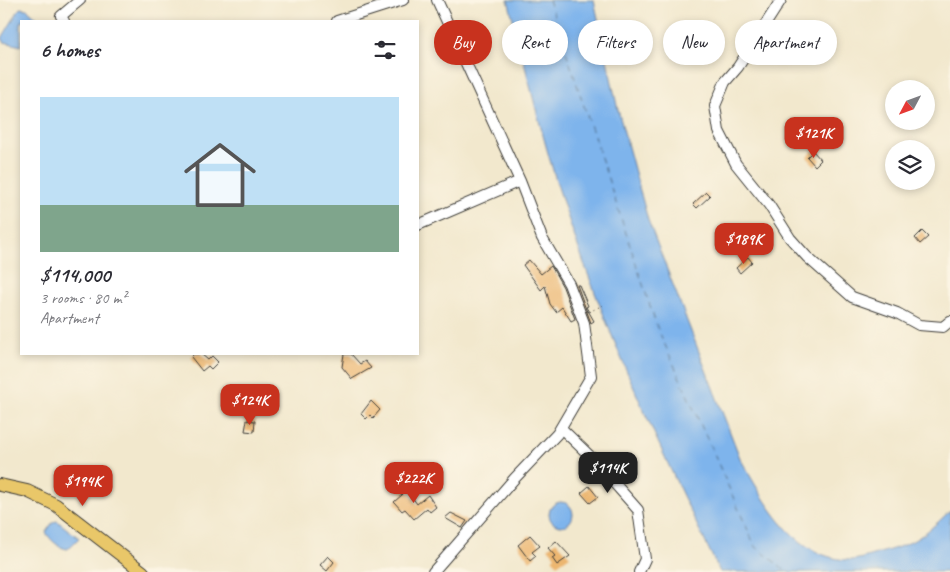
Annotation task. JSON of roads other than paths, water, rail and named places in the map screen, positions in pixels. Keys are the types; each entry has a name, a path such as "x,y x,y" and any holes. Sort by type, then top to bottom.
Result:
{"main road":[{"path":"0,485 26,491 56,506 85,525 144,572"}],"street":[{"path":"63,20 61,16 80,0"},
{"path":"340,20 403,0"},
{"path":"433,572 561,428 590,376 586,331 570,284 542,238 520,181 437,0"},
{"path":"781,0 738,66 725,82 715,106 719,131 736,164 769,205 790,238 807,257 852,298 897,313 919,325 943,327 950,321"},
{"path":"419,225 520,181"},
{"path":"561,428 592,458 638,510 646,559 638,572"}],"water":[{"path":"508,0 594,0 598,20 578,20 578,65 608,65 618,110 648,220 740,458 771,510 798,540 814,551 833,558 853,560 909,543 924,534 950,511 950,572 720,572 671,471 604,316 566,211 538,118 525,65 568,65 568,20 513,20"},
{"path":"20,8 27,9 40,20 20,20 20,46 4,42 2,38"},
{"path":"561,502 566,503 572,509 572,519 566,525 561,526 556,525 550,519 549,514 550,509 556,503"},
{"path":"57,521 79,538 68,549 55,543 46,532 53,522"}]}
